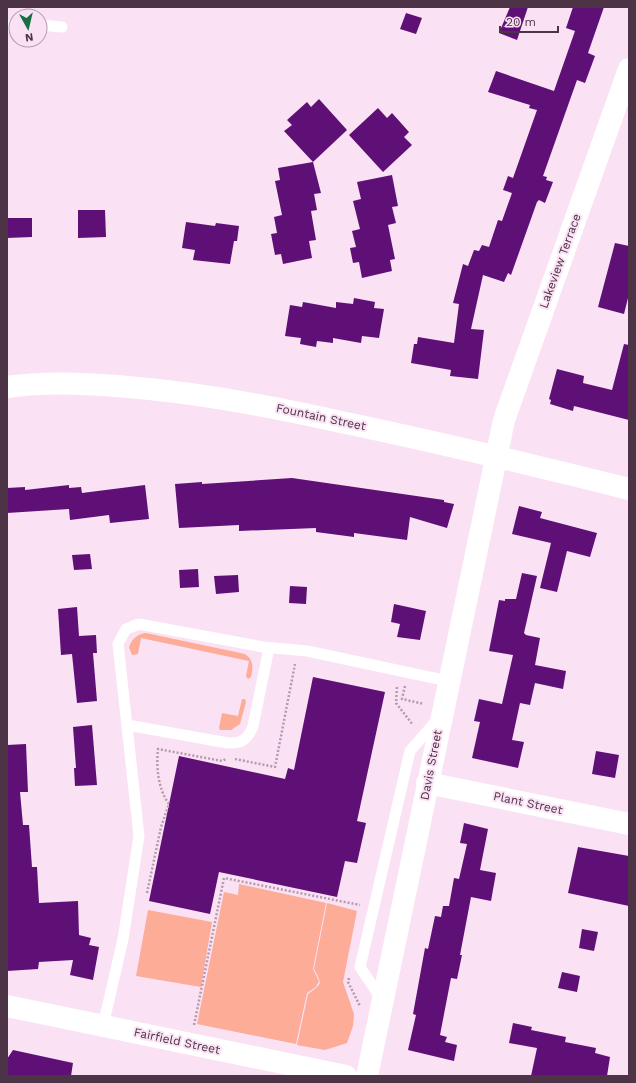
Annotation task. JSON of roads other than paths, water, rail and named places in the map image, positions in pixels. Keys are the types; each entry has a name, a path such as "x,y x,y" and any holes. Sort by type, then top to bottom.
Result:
{"street":[{"name":"Lakeview Terrace","path":"496,455 507,412 629,69"},
{"name":"Fountain Street","path":"7,387 69,383 178,391 260,404 496,455 629,489"},
{"name":"Davis Street","path":"367,1076 427,783 434,709 448,680 496,455"},
{"name":"Plant Street","path":"427,783 629,824"},
{"name":"Fairfield Street","path":"7,1006 346,1076"}],"lane":[{"path":"48,26 62,27"},
{"path":"103,1026 123,939 139,836 118,644 126,630 139,624 269,648 307,651 448,680"},
{"path":"127,725 228,743 244,741 249,736 252,726 269,648"},
{"path":"383,1000 360,967 410,751 434,709"}]}
